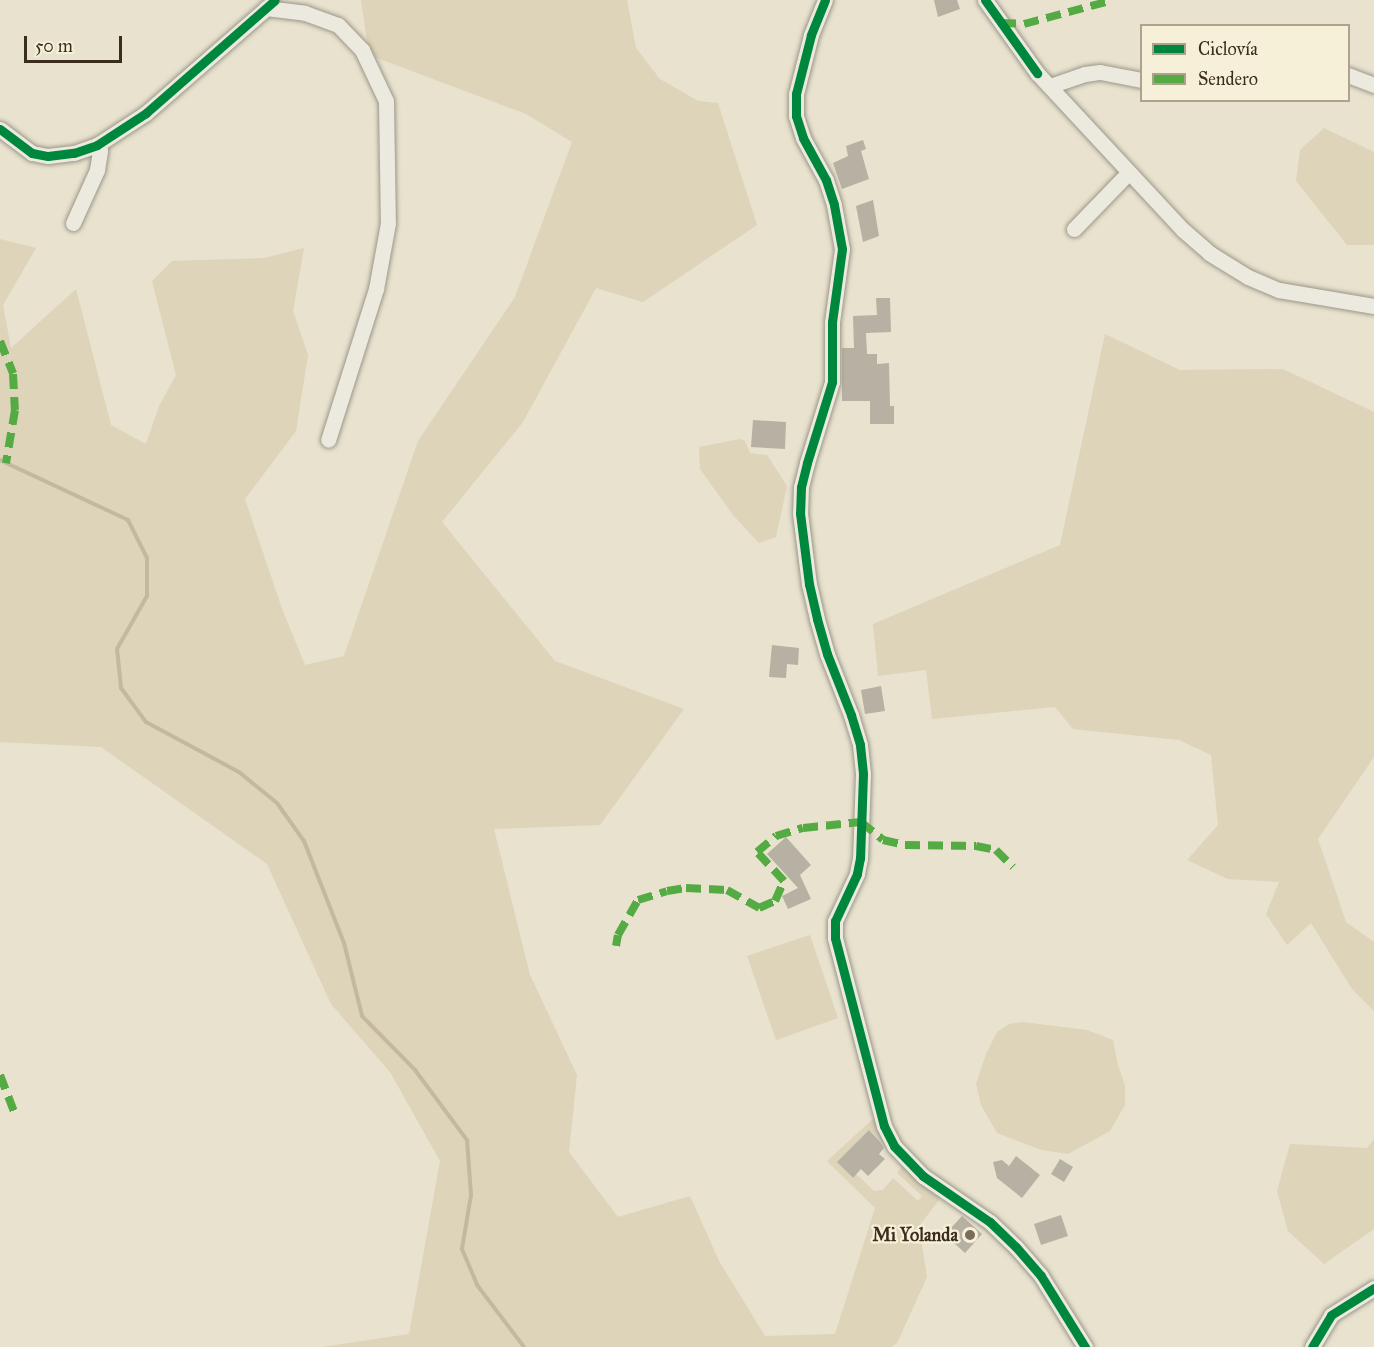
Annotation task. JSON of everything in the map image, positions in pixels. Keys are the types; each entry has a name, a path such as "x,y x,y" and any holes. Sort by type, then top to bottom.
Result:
{"street":[{"path":"825,0 811,35 799,84 796,116 802,138 826,180 834,206 842,249 832,322 832,382 801,487 800,513 815,610 827,654 860,745 862,774 860,858 857,874 835,921 834,938 884,1126 894,1146 923,1176 990,1222 1016,1247 1041,1276 1085,1347"},
{"path":"985,0 1037,73 1183,230 1209,253 1248,277 1279,290 1374,306"},
{"path":"0,129 32,153 48,156 74,153 97,145 146,112 271,4 338,25 362,50 386,101 388,223 378,278 328,440"},
{"path":"1050,86 1085,74 1100,72 1140,80"},
{"path":"1350,76 1374,85"},
{"path":"73,223 97,170 100,150 97,145"},
{"path":"1074,229 1129,172"},
{"path":"1312,1347 1330,1315 1374,1288"}],"shaded area":[{"path":"361,0 627,0 636,48 660,79 698,101 718,103 757,225 643,302 596,288 523,422 442,522 555,661 684,709 600,825 494,829 530,975 577,1075 569,1152 618,1217 690,1196 719,1261 765,1336 835,1334 875,1208 827,1161 873,1119 888,1145 886,1147 869,1130 838,1162 852,1178 856,1174 874,1191 883,1190 893,1178 918,1201 922,1196 897,1173 904,1164 942,1196 919,1226 927,1277 897,1343 891,1347 322,1347 409,1334 440,1161 390,1072 331,1004 267,864 101,747 0,742 0,239 36,248 3,305 11,348 76,289 111,425 146,444 159,406 176,375 152,281 172,261 264,258 304,248 293,311 308,355 296,431 245,499 282,609 305,665 344,656 418,441 515,297 572,142 526,114 369,55"},
{"path":"1324,128 1374,152 1374,245 1347,245 1296,181 1300,150"},
{"path":"1105,334 1180,370 1283,369 1374,412 1374,757 1318,839 1346,922 1374,942 1374,1011 1352,989 1311,923 1287,945 1266,914 1279,882 1228,879 1187,860 1218,825 1211,755 1179,740 1073,729 1055,707 932,719 926,670 878,676 873,624 1060,545"},
{"path":"740,439 745,441 750,453 767,455 787,486 776,537 759,543 733,515 700,469 699,447"},
{"path":"810,935 838,1018 776,1040 747,956"},
{"path":"1023,1022 1087,1030 1113,1040 1125,1086 1125,1105 1110,1131 1068,1154 1042,1150 997,1133 981,1105 976,1084 986,1054 997,1032 1009,1024"},
{"path":"1374,1139 1374,1229 1324,1264 1288,1231 1277,1191 1290,1144 1367,1148"}],"building":[{"path":"934,0 957,0 960,9 938,17"},
{"path":"863,140 866,149 861,151 869,179 842,189 833,163 848,156 846,146"},
{"path":"873,200 879,236 863,242 856,206"},
{"path":"876,298 890,298 891,332 866,333 867,354 877,354 877,364 889,363 890,406 894,406 894,424 870,424 870,401 842,401 842,348 854,348 853,316 877,315"},
{"path":"753,420 786,422 785,449 751,447"},
{"path":"772,645 799,648 798,665 787,664 786,678 769,677"},
{"path":"881,686 885,711 865,714 861,690"},
{"path":"786,837 811,865 800,875 811,899 788,909 782,896 798,888 767,854"},
{"path":"869,1130 884,1148 879,1154 885,1159 868,1176 861,1169 853,1178 837,1162"},
{"path":"1016,1156 1040,1175 1022,1198 997,1178 993,1162 1002,1160 1009,1166"},
{"path":"1060,1159 1073,1167 1064,1182 1051,1174"},
{"path":"1061,1215 1068,1236 1041,1245 1034,1224"},
{"name":"Mi Yolanda","path":"962,1216 982,1234 965,1253 954,1243 960,1236 951,1228"}],"waterway":[{"path":"0,460 128,520 147,558 147,596 117,649 121,688 146,722 239,772 277,803 304,841 344,943 362,1016 415,1070 467,1140 471,1195 462,1249 477,1285 524,1347"}],"marked path":[{"path":"1001,23 1024,24 1106,2"},
{"path":"0,341 13,374 15,410 6,463"},
{"path":"616,946 618,935 638,900 667,891 686,888 727,890 759,908 775,901 784,881 757,852 776,836 803,828 861,822 883,840 905,845 976,846 996,850 1013,867"},
{"path":"0,1075 15,1114"}],"cycle path":[{"path":"0,129 32,153 48,156 74,153 97,145 146,113 275,0"},
{"path":"825,0 811,35 796,94 796,116 803,138 826,180 834,205 842,249 832,322 832,382 801,487 800,513 809,584 817,619 827,654 860,745 863,774 860,858 857,874 835,921 835,938 884,1126 894,1146 923,1176 990,1222 1016,1247 1041,1276 1085,1347"},
{"path":"985,0 1037,73"},
{"path":"1312,1347 1331,1315 1374,1288"}],"place":[{"name":"Mi Yolanda","path":"970,1235"}]}
